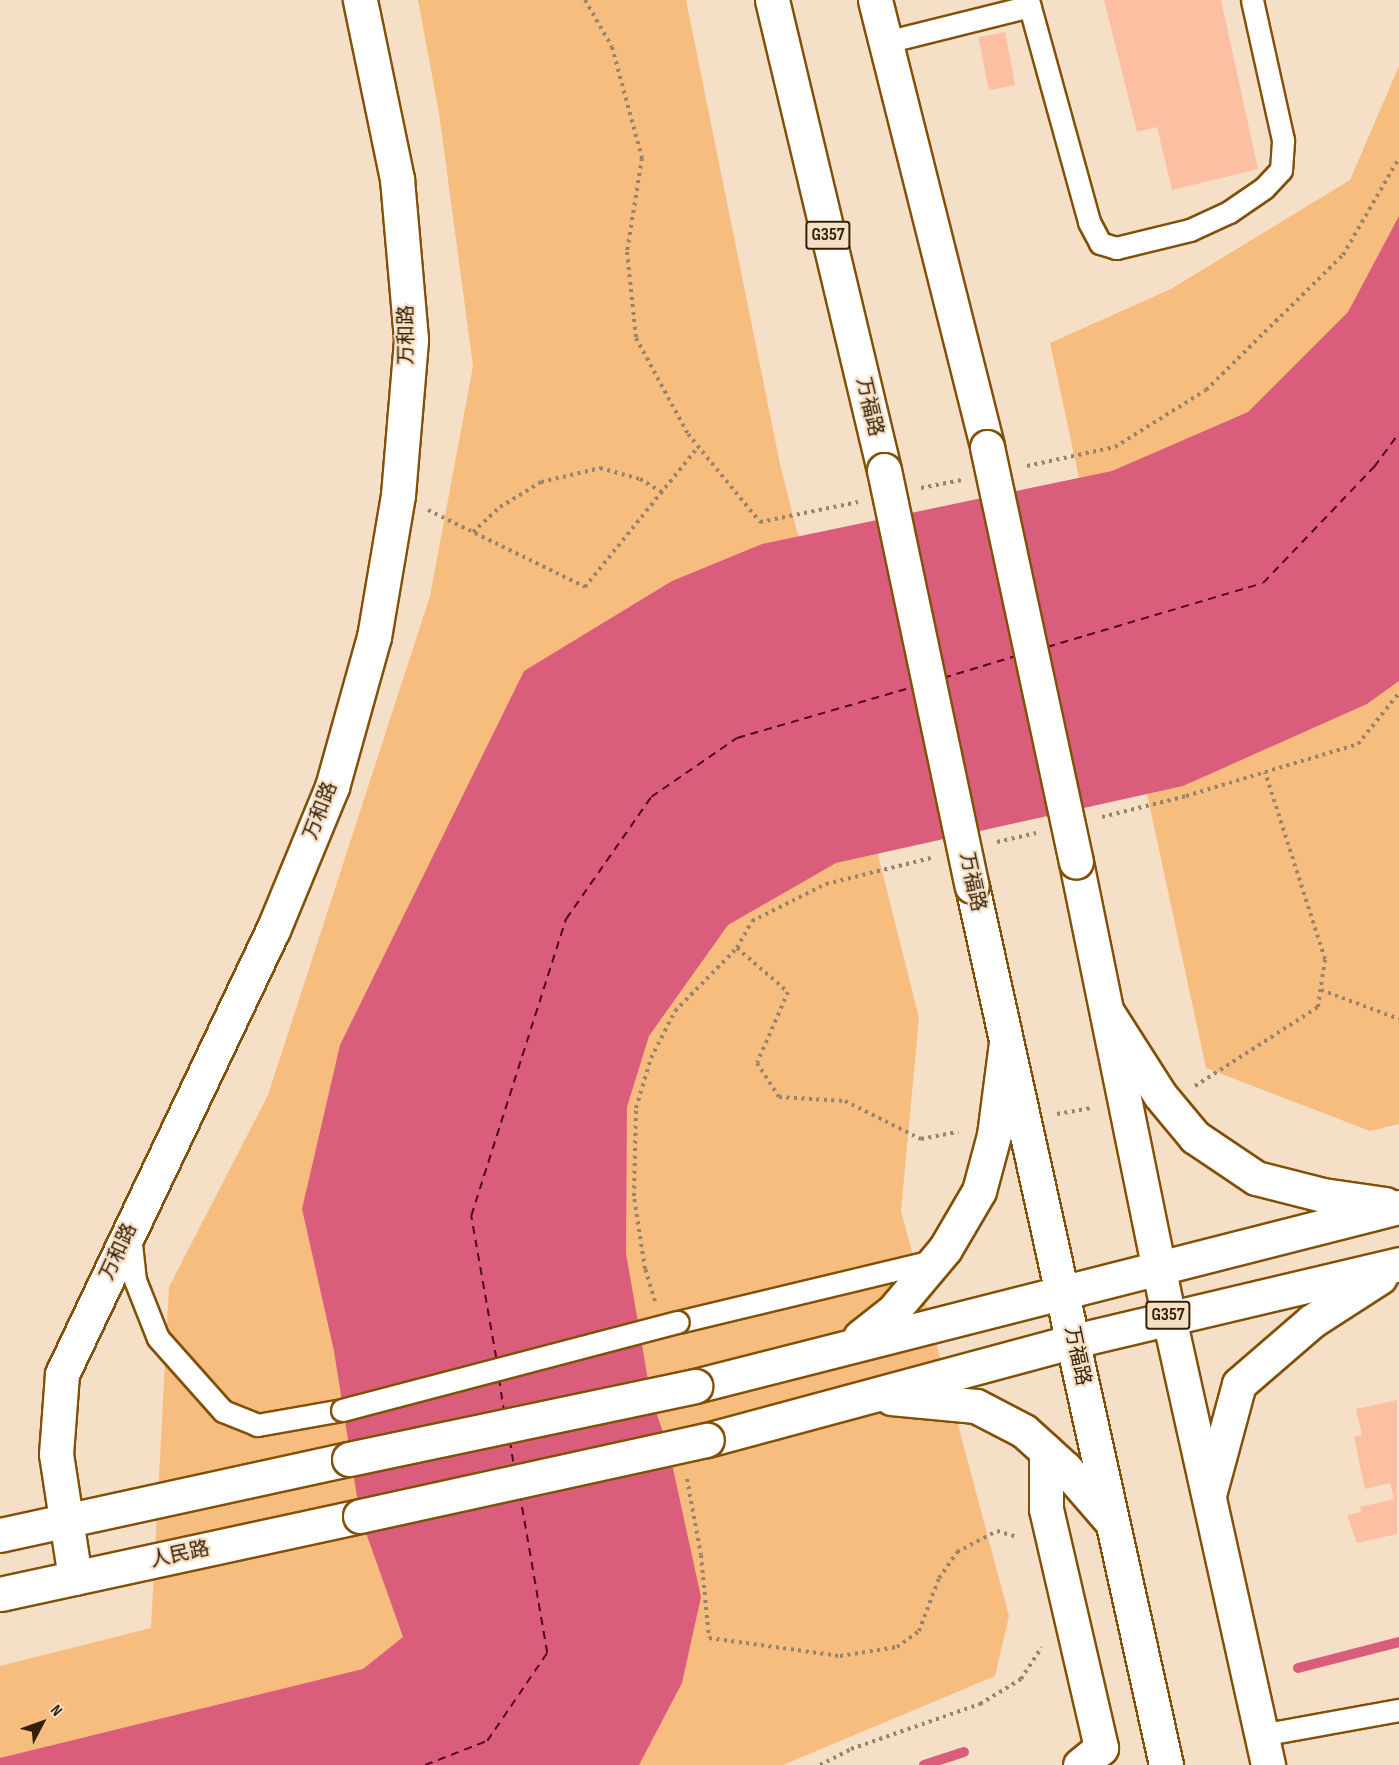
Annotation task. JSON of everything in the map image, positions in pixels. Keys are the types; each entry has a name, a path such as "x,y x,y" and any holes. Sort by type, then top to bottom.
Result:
{"main road":[{"name":"万和路","path":"75,1578 56,1454 62,1374 273,930 332,787 374,637 398,495 411,339 397,179 360,0"},
{"name":"万福路","path":"772,0 884,470 1006,1038 1010,1123 1062,1290 1166,1765"},
{"name":"G357","path":"876,0 987,447 1076,862 1169,1318 1264,1750"},
{"path":"1106,1011 1160,1095 1195,1137 1256,1178 1323,1195 1399,1206"},
{"path":"852,1343 893,1311 937,1259 979,1191 1010,1123"},
{"path":"0,1535 695,1386 852,1343 1399,1206"},
{"path":"1209,1495 1239,1384 1312,1321 1399,1264"},
{"name":"人民路","path":"0,1594 707,1440 1074,1341 1399,1264"},
{"path":"869,1396 976,1406 1024,1431 1046,1451 1112,1522"},
{"path":"1046,1451 1046,1509 1101,1748 1080,1765"}],"lane":[{"path":"886,42 1029,3 1089,222 1100,243 1116,248 1190,230 1229,213 1264,188 1281,170 1283,140 1252,0"},
{"path":"130,1230 135,1280 158,1338 224,1411 257,1425 342,1410 678,1322 937,1259"},
{"path":"1264,1750 1399,1710"}],"path":[{"path":"585,0 612,46 642,158 627,252 636,338 698,447 760,522 863,501"},
{"path":"1024,467 1115,447 1206,390 1343,255 1399,158"},
{"path":"398,495 585,587 698,447"},
{"path":"473,532 500,507 541,482 600,468 640,479 662,492"},
{"path":"909,491 966,479"},
{"path":"1160,1095 1190,1089 1318,1007 1325,959 1265,772"},
{"path":"737,948 788,992 757,1063 779,1097 844,1101 921,1139 1125,1102"},
{"path":"1321,990 1399,1019"}],"shaded area":[{"path":"418,0 686,0 780,464 919,1018 901,1211 1009,1616 995,1676 783,1765 0,1765 0,1666 151,1628 169,1287 268,1095 430,596 473,366 439,113"},
{"path":"1399,66 1399,1124 1370,1131 1206,1068 1050,343 1171,289 1350,180"},
{"path":"1399,216 1399,681 1367,704 1183,786 836,863 728,925 649,1036 627,1107 626,1253 651,1397 669,1450 701,1597 682,1683 639,1765 0,1765 0,1758 363,1669 403,1637 360,1516 334,1351 302,1209 340,1045 524,671 672,581 762,544 1112,471 1248,412 1348,312"}],"building":[{"path":"1104,0 1221,0 1258,169 1172,190 1157,127 1137,132"},
{"path":"1005,32 1015,85 989,90 978,37"},
{"path":"1397,1400 1397,1534 1357,1543 1347,1515 1361,1512 1360,1507 1394,1499 1390,1483 1365,1489 1354,1437 1362,1435 1356,1409"}],"waterway":[{"path":"1298,1668 1399,1642"},
{"path":"924,1765 964,1752"}],"ferry route":[{"path":"1047,647 1263,583 1374,467 1399,433"},
{"path":"943,678 1016,656"},
{"path":"496,1358 471,1216 566,919 651,797 737,738 913,687"},
{"path":"499,1378 504,1409"},
{"path":"510,1440 514,1465"},
{"path":"425,1765 487,1741 547,1653 520,1496"}]}
